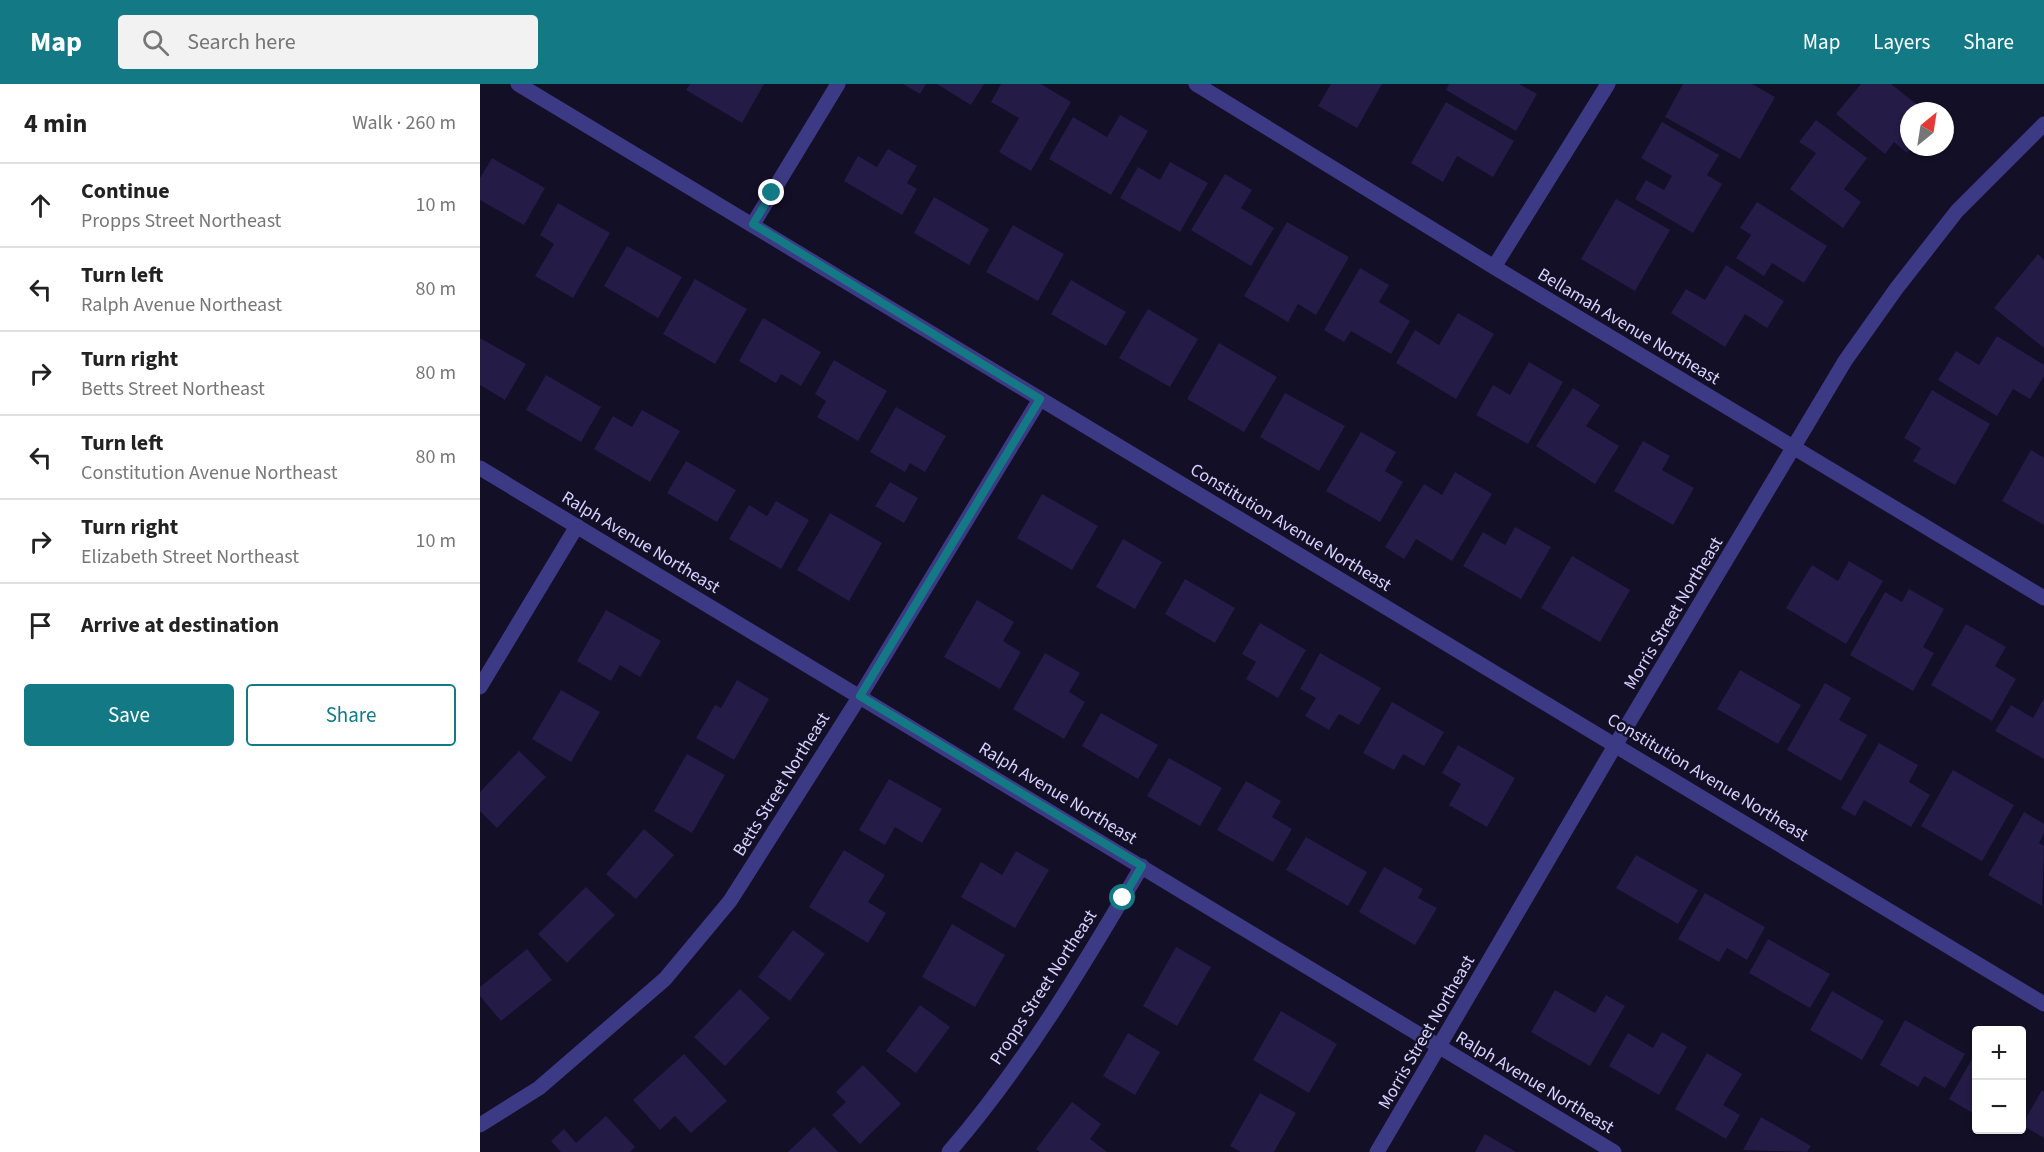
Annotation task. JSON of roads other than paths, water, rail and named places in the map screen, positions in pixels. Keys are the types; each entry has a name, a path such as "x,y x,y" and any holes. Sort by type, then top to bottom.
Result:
{"street":[{"name":"Constitution Avenue Northeast","path":"518,84 2044,1004"},
{"path":"753,224 838,84"},
{"name":"Bellamah Avenue Northeast","path":"1196,84 1216,89 1494,267 2044,597"},
{"path":"1494,267 1608,84"},
{"name":"Morris Street Northeast","path":"1377,1152 1616,744 1845,361 1896,289 1958,211 2044,123"},
{"name":"Betts Street Northeast","path":"480,1125 539,1088 665,979 730,902 860,696 1040,399"},
{"name":"Ralph Avenue Northeast","path":"480,468 1614,1152"},
{"path":"480,687 577,526"},
{"name":"Propps Street Northeast","path":"949,1152 988,1107 1053,1016 1142,866"}]}
